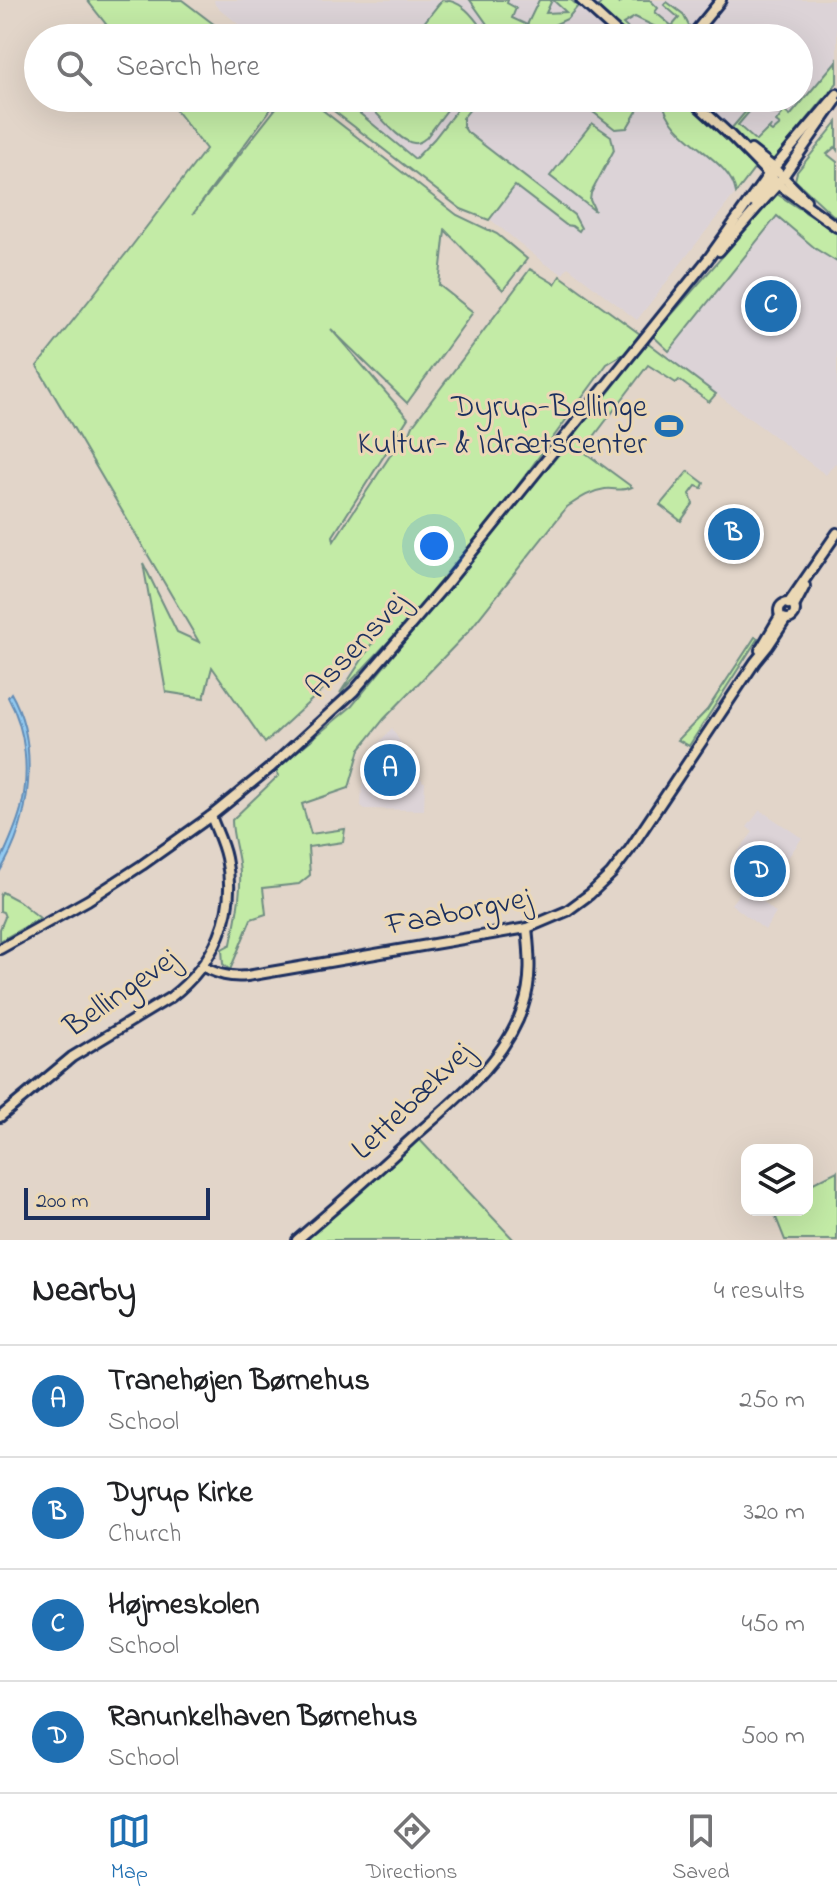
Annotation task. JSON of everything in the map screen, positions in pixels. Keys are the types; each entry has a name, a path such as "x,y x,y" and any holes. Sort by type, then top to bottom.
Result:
{"street":[{"path":"581,0 608,24"},
{"path":"701,24 721,0"},
{"path":"776,176 834,99"},
{"path":"705,112 817,213 837,227"},
{"name":"Assensvej","path":"0,949 88,900 214,814 270,768 354,691 448,582 776,176"},
{"name":"Assensvej","path":"711,257 721,249 776,176"},
{"name":"Faaborgvej","path":"205,964 220,975 238,977 527,928 567,911 611,874 630,849 768,646 783,618 790,619 794,615 791,605 837,533"},
{"name":"Bellingevej","path":"0,1117 72,1057 171,997 205,964 220,934 228,901 228,869 214,814"},
{"name":"Lettebækvej","path":"297,1240 459,1096 492,1062 507,1040 528,991 530,954 527,928"}],"shaded area":[{"path":"214,0 837,0 837,60 813,92 813,24 238,24 215,5"},
{"path":"358,112 800,112 772,158 755,168 637,320 568,267 563,274 545,264"},
{"path":"777,216 837,262 837,465 835,463 826,475 667,357"},
{"path":"392,728 425,782 424,810 365,809 361,806 366,766 375,747"},
{"path":"760,810 802,838 759,898 776,913 765,930 731,904 750,880 731,861 753,832 747,827"}],"green space":[{"path":"87,0 182,0 214,24 106,24"},
{"path":"442,0 464,8 478,24 423,24"},
{"path":"470,0 508,0 507,3 516,8 512,18 525,24 487,24"},
{"path":"539,0 552,0 546,13 566,12 553,0 571,0 578,6 567,19 556,24 527,24"},
{"path":"603,0 615,0 619,4 623,0 650,0 658,8 655,12 670,24 650,24 635,17 623,24 614,24 598,7"},
{"path":"667,2 683,14 688,24 674,24 679,18 664,5"},
{"path":"837,60 837,83 786,145 788,148 778,160 759,154 731,129 745,112 749,112 738,125 756,141 771,126 769,130 772,132 780,125 776,122 782,114 780,112 790,116 793,112 813,112 813,89"},
{"path":"177,112 269,112 193,214 273,112 325,112 457,215 497,234 527,259 503,290 445,230 439,285 473,312 407,403 331,329 408,418 333,536 334,541 405,433 404,448 413,425 530,269 555,284 562,277 640,334 627,352 607,364 505,503 405,624 340,693 373,643 265,743 212,667 204,698 166,692 143,563 177,632 199,642 37,366 206,149"},
{"path":"335,112 358,112 415,159 455,112 468,112 463,118 467,132 574,215 581,228 579,231 566,225 515,186 489,220 461,209"},
{"path":"375,112 446,112 420,142 408,141"},
{"path":"593,112 636,112 627,128 615,129"},
{"path":"697,112 755,168 736,193 723,168 686,137 666,113"},
{"path":"837,122 837,150 835,147 827,154 837,162 837,219 795,180 797,172"},
{"path":"592,123 611,136 614,150 591,193 590,200 595,211 550,176"},
{"path":"777,194 837,233 837,262 816,249 777,216 669,351 653,336"},
{"path":"647,342 716,394 709,402 679,380 676,383 648,365 583,451 632,487 594,492 567,507 468,632 384,719 360,749 349,788 302,804 311,834 345,829 343,842 308,847 310,875 299,884 263,888 266,914 251,919 230,970 223,964 222,949 231,944 240,883 232,820 278,776 276,769 352,706"},
{"path":"688,471 704,483 702,488 696,486 690,494 693,504 681,521 660,505"},
{"path":"755,637 758,638 689,746 678,740 707,710"},
{"path":"2,892 40,918 0,941 0,929 5,917 0,911"},
{"path":"419,1139 514,1240 302,1240"},
{"path":"837,1171 837,1240 785,1240 775,1216 813,1216 813,1183"}],"water":[{"path":"11,693 26,735 28,783 19,830 0,871 0,862 21,809 26,766 19,723 8,697"}],"place":[{"name":"Højmeskolen","path":"771,306"},
{"name":"Dyrup-Bellinge Kultur- & Idrætscenter","path":"669,426"},
{"name":"Dyrup Kirke","path":"734,534"},
{"name":"Tranehøjen Børnehus","path":"390,770"},
{"name":"Ranunkelhaven Børnehus","path":"760,871"}]}
